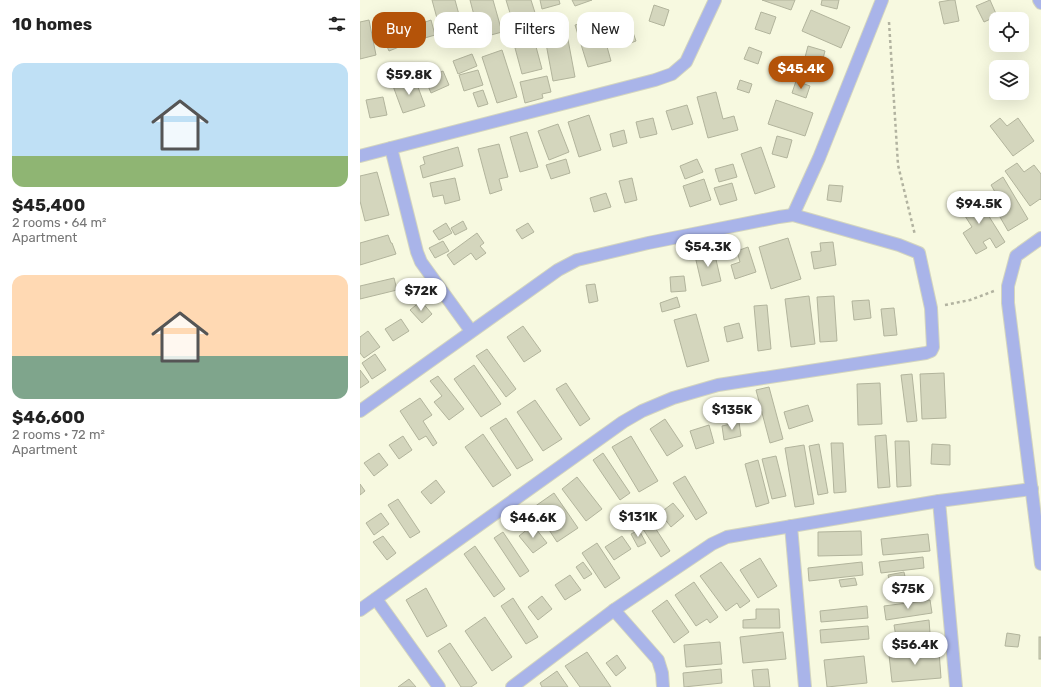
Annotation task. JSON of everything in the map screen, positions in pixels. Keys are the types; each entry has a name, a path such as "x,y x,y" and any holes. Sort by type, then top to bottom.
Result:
{"street":[{"path":"360,156 655,80 672,74 686,62 715,0"},
{"path":"792,215 819,158 882,0"},
{"path":"1039,0 1041,4"},
{"path":"391,148 421,262 471,331"},
{"path":"360,411 558,270 577,260 648,243 792,215 899,245 919,253 930,308 933,347 931,351 718,384 673,398 642,411 623,422 360,610"},
{"path":"1041,238 1016,256 1008,286 1008,303 1041,564"},
{"path":"512,687 614,610 718,541 727,537 939,501 1032,489"},
{"path":"939,501 956,687"},
{"path":"791,526 805,687"},
{"path":"376,600 439,687"},
{"path":"614,610 658,660 662,673 663,687"}],"path":[{"path":"889,16 898,165 919,253"},
{"path":"930,308 970,300 1008,286"}],"building":[{"path":"432,0 455,0 458,12 435,12"},
{"path":"470,0 493,0 500,25 500,33 492,35 492,12 473,12"},
{"path":"506,0 531,0 535,12 510,12"},
{"path":"540,0 559,0 560,4 542,9"},
{"path":"572,0 592,0 575,6"},
{"path":"762,0 795,0 791,10"},
{"path":"822,0 839,0 837,9 821,5"},
{"path":"955,0 959,21 944,24 939,2"},
{"path":"990,0 995,12 989,12 989,20 984,22 976,6"},
{"path":"654,5 669,10 664,26 649,21"},
{"path":"811,10 850,27 841,48 802,31"},
{"path":"761,12 776,17 770,34 755,29"},
{"path":"369,20 372,35 372,48 375,48 376,55 360,59 360,22"},
{"path":"431,20 434,35 426,38 426,22"},
{"path":"569,45 575,77 553,81 547,48 569,48"},
{"path":"808,46 825,51 820,70 803,65"},
{"path":"749,47 762,52 758,64 744,59"},
{"path":"388,48 396,48 389,51"},
{"path":"515,48 536,48 542,69 522,74"},
{"path":"582,48 607,48 611,61 588,67"},
{"path":"502,50 517,97 497,103 482,57"},
{"path":"472,54 477,66 458,74 453,61"},
{"path":"478,70 483,85 464,91 459,75"},
{"path":"443,71 449,85 431,93 425,79"},
{"path":"547,76 551,92 542,94 543,98 525,103 520,82"},
{"path":"415,79 425,106 403,113 393,86"},
{"path":"740,80 752,84 749,93 737,89"},
{"path":"796,81 810,86 806,98 792,93"},
{"path":"483,90 488,104 478,107 473,93"},
{"path":"716,92 723,119 734,116 738,130 708,138 697,97"},
{"path":"383,97 387,115 370,118 366,100"},
{"path":"776,100 813,113 805,136 768,124"},
{"path":"687,105 693,124 672,130 666,111"},
{"path":"589,115 601,150 579,157 568,122"},
{"path":"653,118 657,134 640,138 636,122"},
{"path":"1000,118 1007,126 1018,118 1034,141 1013,156 990,126"},
{"path":"558,124 569,152 549,160 538,131"},
{"path":"624,130 627,143 613,147 610,134"},
{"path":"527,132 538,167 520,172 510,137"},
{"path":"777,136 792,140 787,158 772,154"},
{"path":"499,144 508,177 499,179 502,190 490,194 478,149"},
{"path":"458,147 463,166 423,178 420,166 425,164 423,157"},
{"path":"761,147 775,187 755,194 741,154"},
{"path":"566,159 570,173 551,179 546,165"},
{"path":"697,159 703,172 685,179 680,166"},
{"path":"1017,163 1024,172 1034,165 1041,174 1041,200 1040,199 1030,206 1005,171"},
{"path":"733,164 737,177 719,182 715,169"},
{"path":"377,172 389,215 365,221 360,201 360,176"},
{"path":"1003,177 1028,219 1008,231 988,196 995,192 991,185"},
{"path":"455,178 460,200 445,204 443,195 433,197 430,183"},
{"path":"632,178 637,200 625,203 619,181"},
{"path":"704,179 711,200 690,207 683,186"},
{"path":"732,183 737,200 720,205 714,188"},
{"path":"829,185 843,186 841,202 827,200"},
{"path":"606,193 611,207 594,212 590,198"},
{"path":"975,194 1005,242 996,248 990,238 983,242 987,248 976,254 963,233 972,227 958,205"},
{"path":"463,221 467,229 455,235 451,228"},
{"path":"446,223 452,233 439,240 433,231"},
{"path":"528,223 534,232 522,239 516,230"},
{"path":"477,233 484,243 480,246 486,253 476,260 471,253 454,265 447,255"},
{"path":"388,235 396,254 360,265 360,243"},
{"path":"788,238 801,279 771,289 759,247"},
{"path":"443,241 449,251 435,258 429,248"},
{"path":"833,242 836,265 814,269 811,252 821,251 820,243"},
{"path":"748,247 756,272 735,279 731,265 740,262 737,251"},
{"path":"714,251 721,281 702,286 695,256"},
{"path":"684,276 686,291 671,292 670,277"},
{"path":"394,278 397,290 360,299 360,286"},
{"path":"595,284 598,301 589,303 586,285"},
{"path":"809,296 815,344 791,347 785,299"},
{"path":"834,296 837,341 820,342 817,297"},
{"path":"677,297 680,307 662,312 660,303"},
{"path":"869,300 871,318 854,320 852,301"},
{"path":"421,301 432,314 422,323 410,310"},
{"path":"767,305 771,349 758,351 754,306"},
{"path":"894,308 897,335 884,336 881,309"},
{"path":"696,314 709,361 687,367 674,320"},
{"path":"401,319 409,331 393,341 385,329"},
{"path":"739,323 743,338 727,342 724,327"},
{"path":"523,326 541,351 524,362 507,337"},
{"path":"368,331 380,347 364,358 360,353 360,337"},
{"path":"487,349 516,389 506,397 476,356"},
{"path":"375,354 386,370 372,379 362,363"},
{"path":"474,365 501,404 481,417 454,379"},
{"path":"360,370 369,382 360,388"},
{"path":"944,373 946,418 922,419 920,374"},
{"path":"912,374 917,421 907,422 901,375"},
{"path":"438,376 464,409 449,420 434,402 442,396 430,381"},
{"path":"566,383 590,419 580,426 556,389"},
{"path":"880,383 882,424 858,425 857,384"},
{"path":"769,387 783,439 770,443 756,390"},
{"path":"420,398 432,415 423,421 437,443 433,446 426,436 419,440 400,411"},
{"path":"535,400 562,439 543,451 517,412"},
{"path":"808,405 813,421 789,429 784,412"},
{"path":"506,418 533,460 517,469 490,428"},
{"path":"665,419 683,446 667,456 650,429"},
{"path":"739,422 741,436 724,440 722,426"},
{"path":"709,425 714,443 696,449 690,431"},
{"path":"483,434 511,475 493,487 465,447"},
{"path":"886,435 890,487 878,488 875,436"},
{"path":"403,436 412,450 399,459 389,445"},
{"path":"631,436 658,481 639,492 612,447"},
{"path":"895,441 909,441 911,486 897,487"},
{"path":"831,443 843,443 846,492 834,493"},
{"path":"819,444 828,493 818,495 809,446"},
{"path":"932,444 950,445 950,465 931,464"},
{"path":"804,445 814,504 795,507 785,448"},
{"path":"379,453 388,465 374,476 364,463"},
{"path":"603,453 630,493 620,500 593,460"},
{"path":"776,456 786,496 772,499 762,459"},
{"path":"758,460 769,503 756,507 745,464"},
{"path":"685,476 707,513 696,520 673,483"},
{"path":"577,477 602,509 586,521 562,489"},
{"path":"436,480 445,492 431,504 421,492"},
{"path":"360,484 365,491 360,495"},
{"path":"554,493 578,528 557,542 534,507"},
{"path":"398,499 420,532 410,538 388,505"},
{"path":"673,503 684,516 671,527 660,513"},
{"path":"643,509 670,551 661,557 634,515"},
{"path":"381,513 389,524 374,535 366,523"},
{"path":"533,525 547,543 533,553 519,536"},
{"path":"639,530 646,543 638,547 631,534"},
{"path":"861,531 862,555 818,556 818,532"},
{"path":"503,532 529,571 520,577 494,538"},
{"path":"928,534 930,551 883,555 881,539"},
{"path":"383,536 396,553 387,560 373,542"},
{"path":"622,536 631,549 614,560 605,547"},
{"path":"597,543 620,578 605,588 582,553"},
{"path":"475,546 505,589 494,597 464,554"},
{"path":"923,557 924,568 881,573 879,562"},
{"path":"760,558 777,586 758,598 740,570"},
{"path":"583,562 592,574 584,579 576,567"},
{"path":"721,562 750,601 740,608 737,603 726,611 700,576"},
{"path":"862,562 863,575 809,581 808,568"},
{"path":"904,572 906,581 890,583 888,575"},
{"path":"570,575 581,590 565,600 555,585"},
{"path":"855,578 857,585 841,587 839,580"},
{"path":"694,582 718,617 710,623 707,619 696,626 675,595"},
{"path":"426,588 447,626 427,637 406,600"},
{"path":"542,596 552,609 538,620 528,607"},
{"path":"513,598 538,637 526,644 501,606"},
{"path":"667,600 689,632 674,643 652,611"},
{"path":"930,600 932,613 886,620 884,606"},
{"path":"867,606 868,618 821,622 820,611"},
{"path":"756,609 779,609 780,628 743,628 743,620 756,619"},
{"path":"485,617 512,657 492,671 465,631"},
{"path":"929,620 930,633 896,637 894,625"},
{"path":"868,626 869,639 821,643 820,630"},
{"path":"783,632 786,659 743,663 740,637"},
{"path":"1007,633 1020,635 1018,647 1005,646"},
{"path":"1039,637 1041,637 1041,659 1039,659"},
{"path":"720,642 722,664 686,667 684,645"},
{"path":"450,643 477,683 471,687 461,687 438,651"},
{"path":"939,651 941,678 892,682 889,655"},
{"path":"587,652 611,687 580,687 565,666"},
{"path":"617,655 626,668 616,676 606,663"},
{"path":"864,656 867,683 827,687 824,660"},
{"path":"721,669 722,683 684,687 683,673"},
{"path":"768,669 770,687 754,687 752,670"},
{"path":"557,671 568,687 542,687 540,683"},
{"path":"409,679 416,687 398,687"}]}
